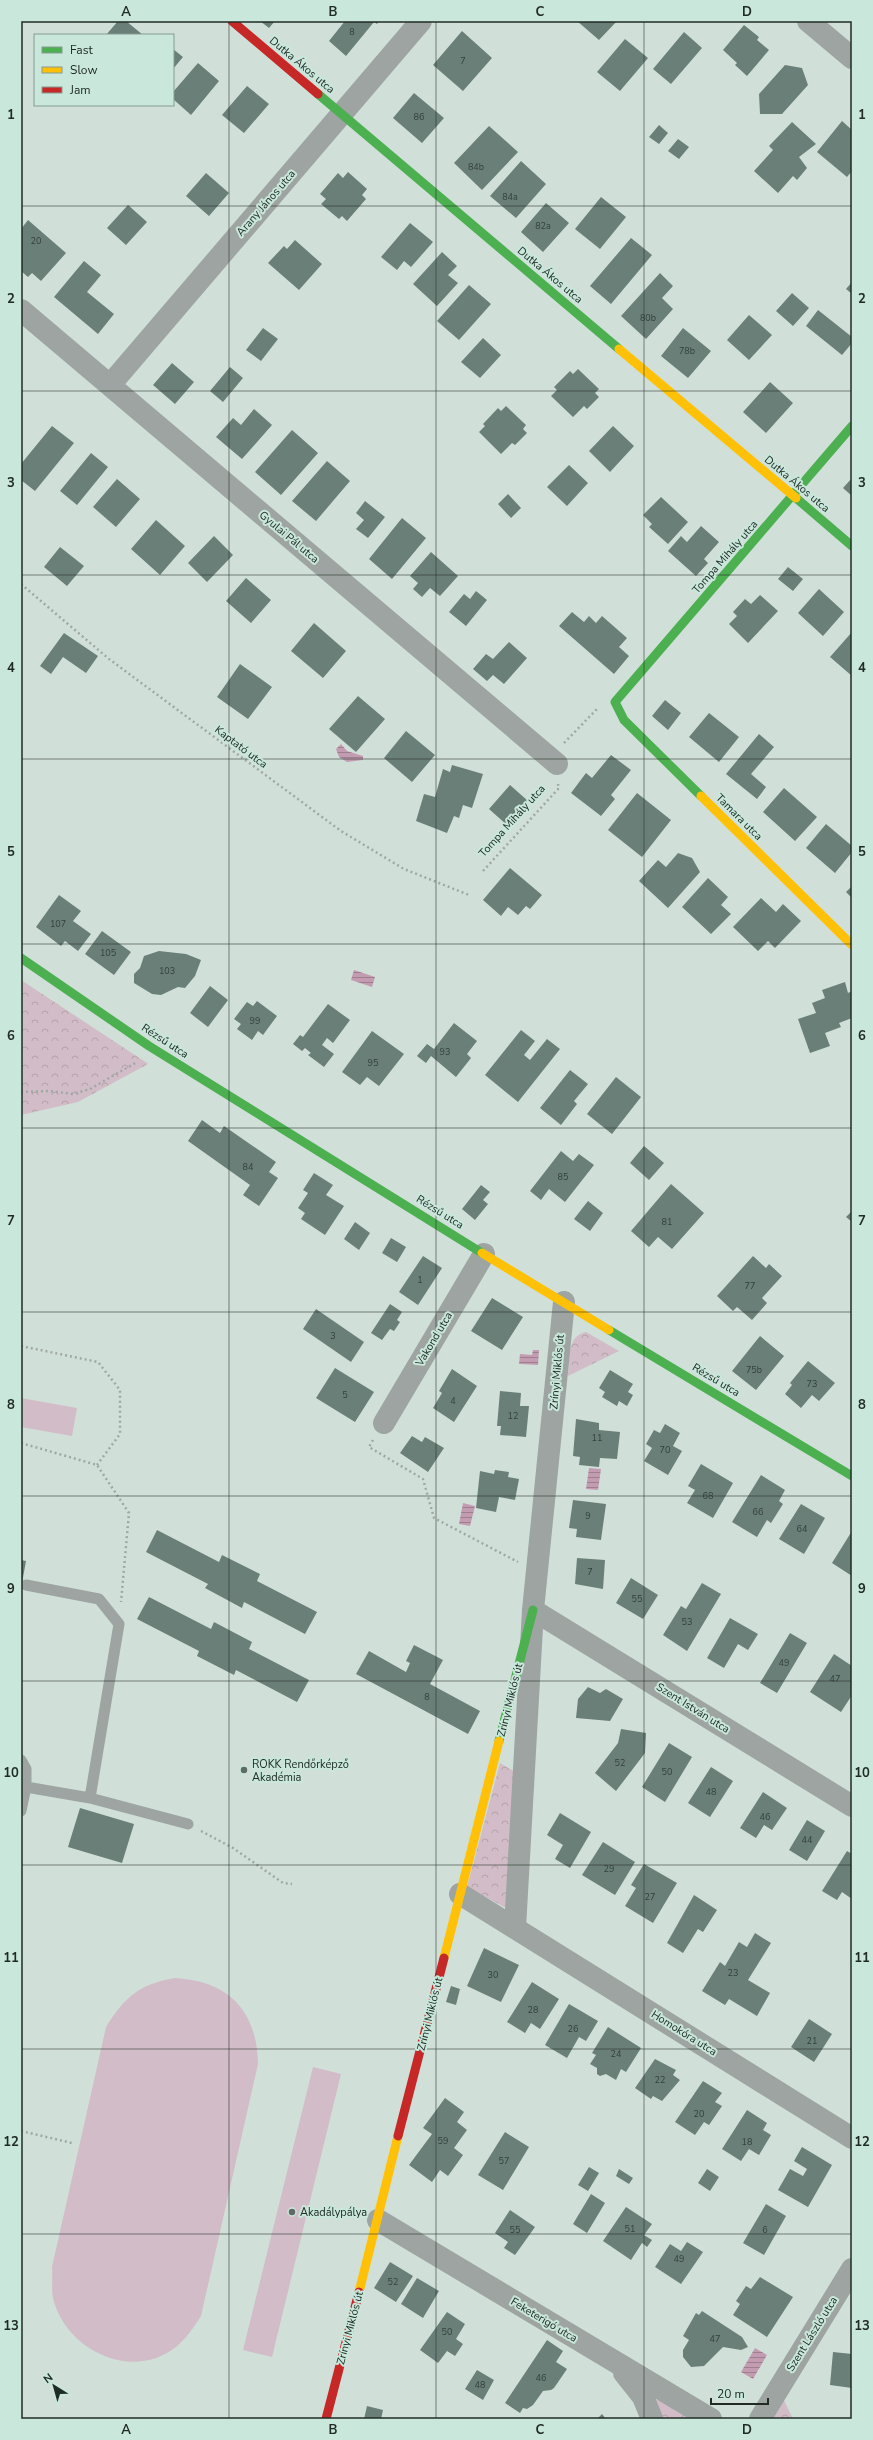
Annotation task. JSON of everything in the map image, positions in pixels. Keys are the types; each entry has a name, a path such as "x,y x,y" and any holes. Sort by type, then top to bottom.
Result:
{"street":[{"name":"Dutka Ákos utca","path":"232,21 852,546"},
{"name":"Arany János utca","path":"110,385 421,21"},
{"path":"808,21 852,58"},
{"name":"Gyulai Pál utca","path":"21,310 559,755"},
{"name":"Tompa Mihály utca","path":"615,702 852,426"},
{"name":"Tamara utca","path":"615,702 624,720 852,945"},
{"name":"Rézsű utca","path":"21,958 149,1046 484,1254 852,1476"},
{"name":"Vakond utca","path":"384,1423 484,1254"},
{"name":"Zrínyi Miklós út","path":"516,1928 533,1610 564,1302"},
{"name":"Zrínyi Miklós út","path":"326,2419 533,1610"},
{"name":"Szent István utca","path":"533,1610 852,1806"},
{"name":"Homokóra utca","path":"460,1894 852,2138"},
{"name":"Feketerigó utca","path":"378,2220 711,2419"},
{"name":"Szent László utca","path":"760,2419 852,2269"},
{"path":"616,2362 643,2397 652,2419"}],"lane":[{"path":"26,1585 99,1599 119,1624 90,1798"},
{"path":"21,1760 26,1769 26,1786 21,1811"},
{"path":"26,1786 90,1798 188,1824"}],"path":[{"name":"Kaptató utca","path":"21,584 109,659 341,831 404,869 469,895"},
{"path":"559,755 598,707"},
{"name":"Tompa Mihály utca","path":"483,871 559,788 559,755"},
{"path":"21,1092 49,1091 66,1094 80,1092 136,1063 149,1046"},
{"path":"21,1346 98,1362 120,1390 120,1434 97,1465"},
{"path":"384,1423 369,1447 423,1479 434,1518 538,1572"},
{"path":"21,1443 97,1465 128,1513 119,1624"},
{"path":"188,1824 233,1848 283,1883 292,1884"},
{"path":"21,2131 72,2143"}],"green space":[{"path":"21,980 148,1064 78,1102 21,1115"},
{"path":"586,1332 619,1351 568,1376 569,1356 572,1343 580,1334"},
{"path":"21,1398 77,1408 72,1436 21,1427"},
{"path":"500,1763 517,1773 506,1908 467,1887"},
{"path":"175,1978 194,1980 210,1985 224,1992 236,2002 245,2014 252,2028 258,2064 201,2316 190,2333 180,2344 159,2357 140,2361 121,2361 102,2355 86,2346 71,2333 60,2316 53,2298 52,2267 106,2027 127,2000 142,1988"},
{"name":"Akadálypálya","path":"313,2067 341,2074 272,2357 243,2350"},
{"path":"782,2396 793,2419 770,2419"},
{"path":"661,2399 695,2419 659,2419 656,2400"}],"shaded area":[{"path":"341,744 347,751 363,756 363,760 347,762 339,757 336,749"},
{"path":"354,970 375,977 372,987 351,980"},
{"path":"533,1350 539,1350 538,1365 519,1364 520,1354 532,1355"},
{"path":"589,1468 601,1469 598,1490 586,1489"},
{"path":"463,1503 475,1506 470,1526 459,1524"},
{"path":"755,2348 767,2355 753,2379 741,2372"}],"building":[{"path":"118,21 126,21 142,34 107,34"},
{"path":"260,21 275,21 269,28"},
{"path":"345,21 379,21 377,24 374,22 346,56 329,41"},
{"path":"577,21 617,21 599,40"},
{"path":"744,25 759,37 757,40 769,50 747,76 735,65 737,63 723,50"},
{"path":"462,31 492,58 463,91 433,65"},
{"path":"684,32 702,48 671,84 653,69"},
{"path":"625,39 648,58 620,91 597,72"},
{"path":"174,50 183,57 174,68"},
{"path":"198,63 219,81 191,115 174,100 174,91"},
{"path":"785,65 802,68 808,85 782,114 760,114 759,94"},
{"path":"247,86 269,104 244,133 222,115"},
{"path":"414,93 444,118 422,143 393,118"},
{"path":"842,121 852,130 852,171 847,177 817,152"},
{"path":"792,122 816,144 799,157 807,168 797,180 793,176 778,193 754,171 773,150 769,146"},
{"path":"659,125 668,133 659,144 649,137"},
{"path":"489,126 518,152 482,190 454,163"},
{"path":"678,139 689,147 679,159 668,151"},
{"path":"521,161 546,184 516,218 490,196"},
{"path":"348,172 367,189 362,195 366,199 347,221 342,216 339,219 321,204 326,199 320,194 338,173 343,178"},
{"path":"206,173 229,193 209,216 186,196"},
{"path":"601,197 626,217 600,249 575,229"},
{"path":"546,203 569,223 543,252 521,232"},
{"path":"128,205 147,222 126,245 107,228"},
{"path":"28,220 66,253 41,281 32,273 28,277 21,271 21,229"},
{"path":"410,223 433,242 411,267 404,261 397,270 381,257"},
{"path":"631,238 652,255 611,304 590,286"},
{"path":"295,240 322,264 299,290 268,263 284,246 287,249"},
{"path":"442,252 457,266 448,275 458,283 437,306 413,284"},
{"path":"84,261 101,275 87,292 114,314 98,334 54,297"},
{"path":"660,273 673,286 662,298 673,309 646,339 621,316"},
{"path":"852,282 852,294 846,289"},
{"path":"469,285 491,304 459,340 437,321"},
{"path":"792,293 809,308 793,326 776,311"},
{"path":"818,310 852,337 852,343 842,355 806,326"},
{"path":"749,315 772,335 749,360 727,340"},
{"path":"263,328 278,339 261,361 246,350"},
{"path":"683,328 711,351 688,378 661,356"},
{"path":"483,338 501,355 480,378 461,362"},
{"path":"172,363 194,382 175,404 153,385"},
{"path":"230,367 243,378 223,402 210,391"},
{"path":"578,369 599,389 595,393 599,397 587,409 584,406 573,417 551,396 557,390 554,387 570,371 573,374"},
{"path":"770,382 793,403 766,433 743,412"},
{"path":"506,406 526,425 523,429 527,433 515,445 512,443 501,454 479,432 485,426 483,424 498,408 501,411"},
{"path":"254,409 272,425 242,459 216,437 233,418 241,425"},
{"path":"52,426 74,443 35,491 21,480 21,464"},
{"path":"613,426 634,446 610,472 589,451"},
{"path":"292,430 318,453 281,495 255,472"},
{"path":"91,453 108,467 77,505 60,491"},
{"path":"327,461 350,481 316,521 292,501"},
{"path":"569,465 588,483 567,506 547,487"},
{"path":"852,478 852,496 843,488"},
{"path":"117,479 140,499 116,527 93,507"},
{"path":"508,494 521,508 511,518 498,504"},
{"path":"661,497 688,522 668,544 649,527 652,524 643,515"},
{"path":"365,501 385,517 368,538 356,529 364,520 356,513"},
{"path":"402,518 426,538 392,579 369,559"},
{"path":"156,520 185,546 160,575 131,549"},
{"path":"701,526 719,542 704,559 708,563 696,576 668,551 681,536 687,542"},
{"path":"214,536 233,555 207,582 188,563"},
{"path":"60,547 84,566 67,586 44,567"},
{"path":"431,552 458,576 440,596 430,588 422,597 413,589 418,583 410,576"},
{"path":"788,567 803,579 793,591 778,579"},
{"path":"246,578 271,600 251,623 226,601"},
{"path":"819,589 844,612 823,636 798,613"},
{"path":"476,591 487,600 466,626 449,612 464,594 470,599"},
{"path":"760,595 778,611 748,643 729,624 737,616 733,612 745,599 751,604"},
{"path":"572,612 584,622 589,616 596,623 602,616 627,638 619,647 629,656 614,674 559,626"},
{"path":"314,623 346,651 323,678 291,651"},
{"path":"852,632 852,676 830,657"},
{"path":"64,633 98,656 86,673 63,657 51,674 40,666"},
{"path":"509,642 527,658 504,684 493,675 487,681 473,669 486,654 493,659"},
{"path":"240,664 272,687 248,719 217,697"},
{"path":"358,696 385,719 356,752 329,729"},
{"path":"665,700 681,713 668,730 652,716"},
{"path":"709,713 739,737 719,762 689,737"},
{"path":"406,731 435,755 412,782 384,758"},
{"path":"759,734 774,747 751,774 766,787 757,799 726,774"},
{"path":"611,755 631,770 611,795 615,799 601,816 571,793 586,773 592,778"},
{"path":"452,765 483,774 472,808 463,805 459,818 454,816 447,833 416,821 424,794 435,797 443,769 450,772"},
{"path":"510,785 528,801 507,825 489,809"},
{"path":"784,788 817,817 795,841 763,812"},
{"path":"637,793 671,820 642,857 608,830"},
{"path":"826,824 852,846 852,852 835,873 806,848"},
{"path":"678,853 692,858 700,872 668,908 639,881 658,860 666,867"},
{"path":"510,868 542,895 530,909 526,906 518,915 508,907 501,916 483,900"},
{"path":"708,878 728,897 721,905 731,914 711,934 682,907"},
{"path":"852,886 852,898 846,892"},
{"path":"59,895 81,911 73,921 91,934 78,951 65,941 61,946 36,927"},
{"path":"761,898 776,912 783,904 801,921 775,948 768,941 758,951 733,927"},
{"path":"102,931 131,952 114,975 85,954"},
{"path":"159,951 186,954 201,960 195,976 185,988 178,987 161,995 152,994 134,983 134,974 140,968 144,956"},
{"path":"845,982 848,993 852,991 852,1018 839,1023 841,1027 825,1033 830,1046 810,1053 798,1019 816,1013 812,1003 825,998 822,990"},
{"path":"210,986 228,1000 208,1027 190,1013"},
{"path":"257,1001 277,1016 263,1035 258,1031 252,1040 237,1029 241,1024 234,1019 247,1002 253,1006"},
{"path":"328,1004 350,1020 333,1043 327,1038 322,1045 334,1054 324,1067 308,1055 311,1053 305,1048 302,1051 293,1044 300,1035 303,1037"},
{"path":"454,1023 477,1041 467,1054 471,1058 456,1077 431,1056 426,1063 417,1056 427,1044 434,1049"},
{"path":"521,1030 535,1041 524,1055 530,1060 547,1039 560,1049 518,1102 485,1075"},
{"path":"372,1031 404,1054 379,1086 367,1077 360,1085 342,1072"},
{"path":"570,1070 588,1084 574,1101 577,1104 561,1125 540,1108"},
{"path":"616,1077 641,1097 612,1134 587,1114"},
{"path":"202,1120 220,1133 224,1126 276,1162 269,1172 278,1178 259,1206 243,1195 250,1185 188,1141"},
{"path":"644,1146 664,1163 649,1180 630,1163"},
{"path":"561,1151 573,1161 579,1154 594,1165 565,1202 549,1189 541,1200 530,1191"},
{"path":"314,1173 333,1185 326,1195 344,1206 325,1235 301,1219 305,1213 298,1208 308,1193 303,1190"},
{"path":"671,1184 704,1213 672,1249 658,1237 649,1247 631,1231"},
{"path":"481,1185 490,1192 483,1200 488,1204 475,1220 462,1209"},
{"path":"588,1201 603,1213 590,1231 574,1219"},
{"path":"852,1211 852,1222 846,1217"},
{"path":"355,1222 370,1233 359,1250 344,1239"},
{"path":"391,1238 406,1247 397,1262 382,1253"},
{"path":"423,1256 442,1268 418,1305 399,1292"},
{"path":"753,1256 766,1268 769,1264 782,1276 762,1298 767,1303 752,1320 737,1307 733,1311 717,1296"},
{"path":"492,1298 523,1317 502,1350 471,1331"},
{"path":"390,1304 402,1312 397,1320 400,1322 394,1331 390,1329 382,1340 371,1333"},
{"path":"316,1309 364,1342 351,1362 303,1329"},
{"path":"760,1336 784,1356 756,1390 732,1371"},
{"path":"808,1361 835,1383 819,1401 812,1395 801,1408 785,1394 792,1385 790,1383"},
{"path":"335,1368 374,1392 355,1422 316,1398"},
{"path":"452,1369 477,1386 454,1422 433,1408 442,1393 439,1391"},
{"path":"610,1370 633,1384 628,1392 633,1395 627,1406 619,1401 617,1406 602,1397 605,1392 599,1388"},
{"path":"500,1391 521,1393 520,1406 529,1406 526,1437 500,1435 501,1426 497,1426"},
{"path":"576,1419 599,1423 599,1430 620,1432 617,1459 600,1458 599,1467 579,1465 580,1457 573,1456"},
{"path":"665,1424 680,1433 673,1446 682,1451 668,1475 644,1461 652,1448 646,1444 654,1430 660,1433"},
{"path":"412,1436 422,1442 425,1437 444,1448 428,1472 400,1453"},
{"path":"701,1464 733,1483 713,1518 687,1503 695,1490 688,1486"},
{"path":"495,1470 509,1472 508,1477 519,1479 515,1500 499,1497 496,1512 476,1508 480,1471 494,1474"},
{"path":"761,1475 785,1490 779,1501 783,1504 771,1523 767,1520 757,1537 732,1522"},
{"path":"573,1500 606,1504 601,1540 576,1537 577,1529 569,1528"},
{"path":"801,1504 825,1518 804,1554 779,1539"},
{"path":"157,1530 219,1562 222,1555 260,1574 257,1581 317,1612 305,1634 244,1602 242,1608 205,1588 208,1584 146,1552"},
{"path":"852,1531 852,1576 832,1563"},
{"path":"577,1558 605,1560 603,1589 575,1584"},
{"path":"21,1560 26,1561 22,1583 21,1583"},
{"path":"631,1578 658,1595 643,1619 616,1603"},
{"path":"702,1583 721,1594 687,1651 663,1635 681,1606 686,1609"},
{"path":"149,1597 211,1629 214,1622 252,1642 249,1649 309,1680 297,1702 236,1670 234,1675 197,1656 199,1651 137,1619"},
{"path":"730,1618 758,1634 748,1650 738,1644 724,1668 707,1658"},
{"path":"790,1633 807,1643 777,1693 760,1683"},
{"path":"414,1645 443,1660 430,1684 480,1711 468,1734 356,1674 369,1651 406,1672 410,1663 406,1661"},
{"path":"834,1654 852,1666 852,1695 841,1712 810,1692"},
{"path":"588,1687 600,1693 606,1689 623,1699 610,1721 576,1718 578,1699"},
{"path":"621,1729 646,1733 645,1753 616,1791 595,1773 618,1743"},
{"path":"669,1743 692,1757 665,1802 642,1787"},
{"path":"711,1767 733,1781 710,1817 688,1803"},
{"path":"763,1792 787,1808 772,1830 764,1825 756,1838 740,1828"},
{"path":"80,1808 134,1824 122,1863 68,1847"},
{"path":"560,1813 591,1832 570,1868 555,1859 563,1845 547,1835"},
{"path":"807,1820 825,1831 807,1861 789,1850"},
{"path":"603,1842 635,1862 615,1895 582,1875"},
{"path":"847,1851 852,1854 852,1899 842,1892 837,1900 822,1891"},
{"path":"644,1864 677,1883 653,1923 625,1906 636,1888 631,1885"},
{"path":"694,1895 717,1910 703,1932 698,1929 683,1953 667,1943"},
{"path":"755,1933 771,1943 748,1980 770,1993 757,2016 729,1999 725,2005 702,1991 720,1962 725,1966 739,1942 747,1947"},
{"path":"484,1948 519,1965 501,2002 467,1986"},
{"path":"532,1982 559,1999 540,2029 531,2023 525,2033 507,2022"},
{"path":"451,1986 460,1989 456,2005 446,2002"},
{"path":"569,2004 598,2021 586,2041 579,2037 567,2058 545,2045"},
{"path":"809,2019 832,2034 814,2062 791,2047"},
{"path":"608,2027 641,2048 626,2072 621,2069 616,2080 606,2074 600,2076 597,2074 597,2068 590,2064 596,2055 592,2053"},
{"path":"655,2059 676,2070 673,2075 680,2080 662,2101 653,2096 651,2099 635,2088"},
{"path":"703,2081 722,2093 715,2102 722,2106 709,2125 704,2122 695,2135 675,2122"},
{"path":"445,2098 464,2112 457,2122 467,2130 454,2148 463,2155 448,2176 440,2170 432,2182 409,2165 432,2134 423,2128"},
{"path":"747,2110 767,2123 763,2130 771,2135 759,2155 749,2149 741,2161 722,2149"},
{"path":"505,2132 529,2147 503,2190 478,2175"},
{"path":"802,2147 832,2165 808,2207 778,2190 790,2169 803,2176 807,2169 794,2161"},
{"path":"589,2167 599,2173 588,2191 578,2185"},
{"path":"619,2169 633,2178 629,2184 616,2176"},
{"path":"707,2169 719,2177 710,2191 698,2183"},
{"path":"591,2194 605,2203 587,2233 573,2224"},
{"path":"766,2204 786,2216 764,2255 743,2243"},
{"path":"626,2207 652,2224 644,2235 652,2240 647,2247 642,2243 631,2260 603,2241"},
{"path":"510,2210 535,2227 515,2255 504,2248 508,2242 495,2233"},
{"path":"687,2242 703,2252 681,2284 655,2267 670,2244 681,2251"},
{"path":"390,2262 413,2276 396,2302 374,2288"},
{"path":"760,2277 793,2297 767,2337 733,2315 740,2304 736,2301 746,2286 751,2289"},
{"path":"417,2278 439,2291 423,2318 401,2304"},
{"path":"702,2311 742,2337 748,2347 741,2350 723,2347 704,2366 691,2367 683,2357 683,2350 689,2340 683,2336 696,2313 699,2315"},
{"path":"447,2312 465,2324 456,2339 463,2344 455,2356 447,2351 438,2363 420,2350"},
{"path":"547,2340 563,2351 556,2362 567,2369 554,2388 543,2391 533,2405 527,2409 523,2408 520,2413 505,2403"},
{"path":"833,2352 852,2354 852,2388 830,2385"},
{"path":"477,2370 494,2380 483,2400 465,2389"},
{"path":"367,2406 383,2410 381,2419 364,2419"},
{"path":"602,2414 606,2419 597,2419"}],"traffic: fast":[{"path":"318,94 619,349"},
{"path":"701,796 624,720 615,702 852,426"},
{"path":"796,498 852,546"},
{"path":"21,958 149,1046 482,1253"},
{"path":"609,1330 852,1476"},
{"path":"499,1741 533,1610"}],"traffic: slow":[{"path":"619,349 796,498"},
{"path":"701,796 852,945"},
{"path":"482,1253 609,1330"},
{"path":"444,1958 499,1741"},
{"path":"359,2292 398,2136"}],"traffic: jam":[{"path":"232,21 318,94"},
{"path":"398,2136 444,1958"},
{"path":"326,2419 359,2292"}],"place":[{"name":"ROKK Rendőrképző Akadémia","path":"244,1770"},
{"name":"Akadálypálya","path":"292,2212"}]}
